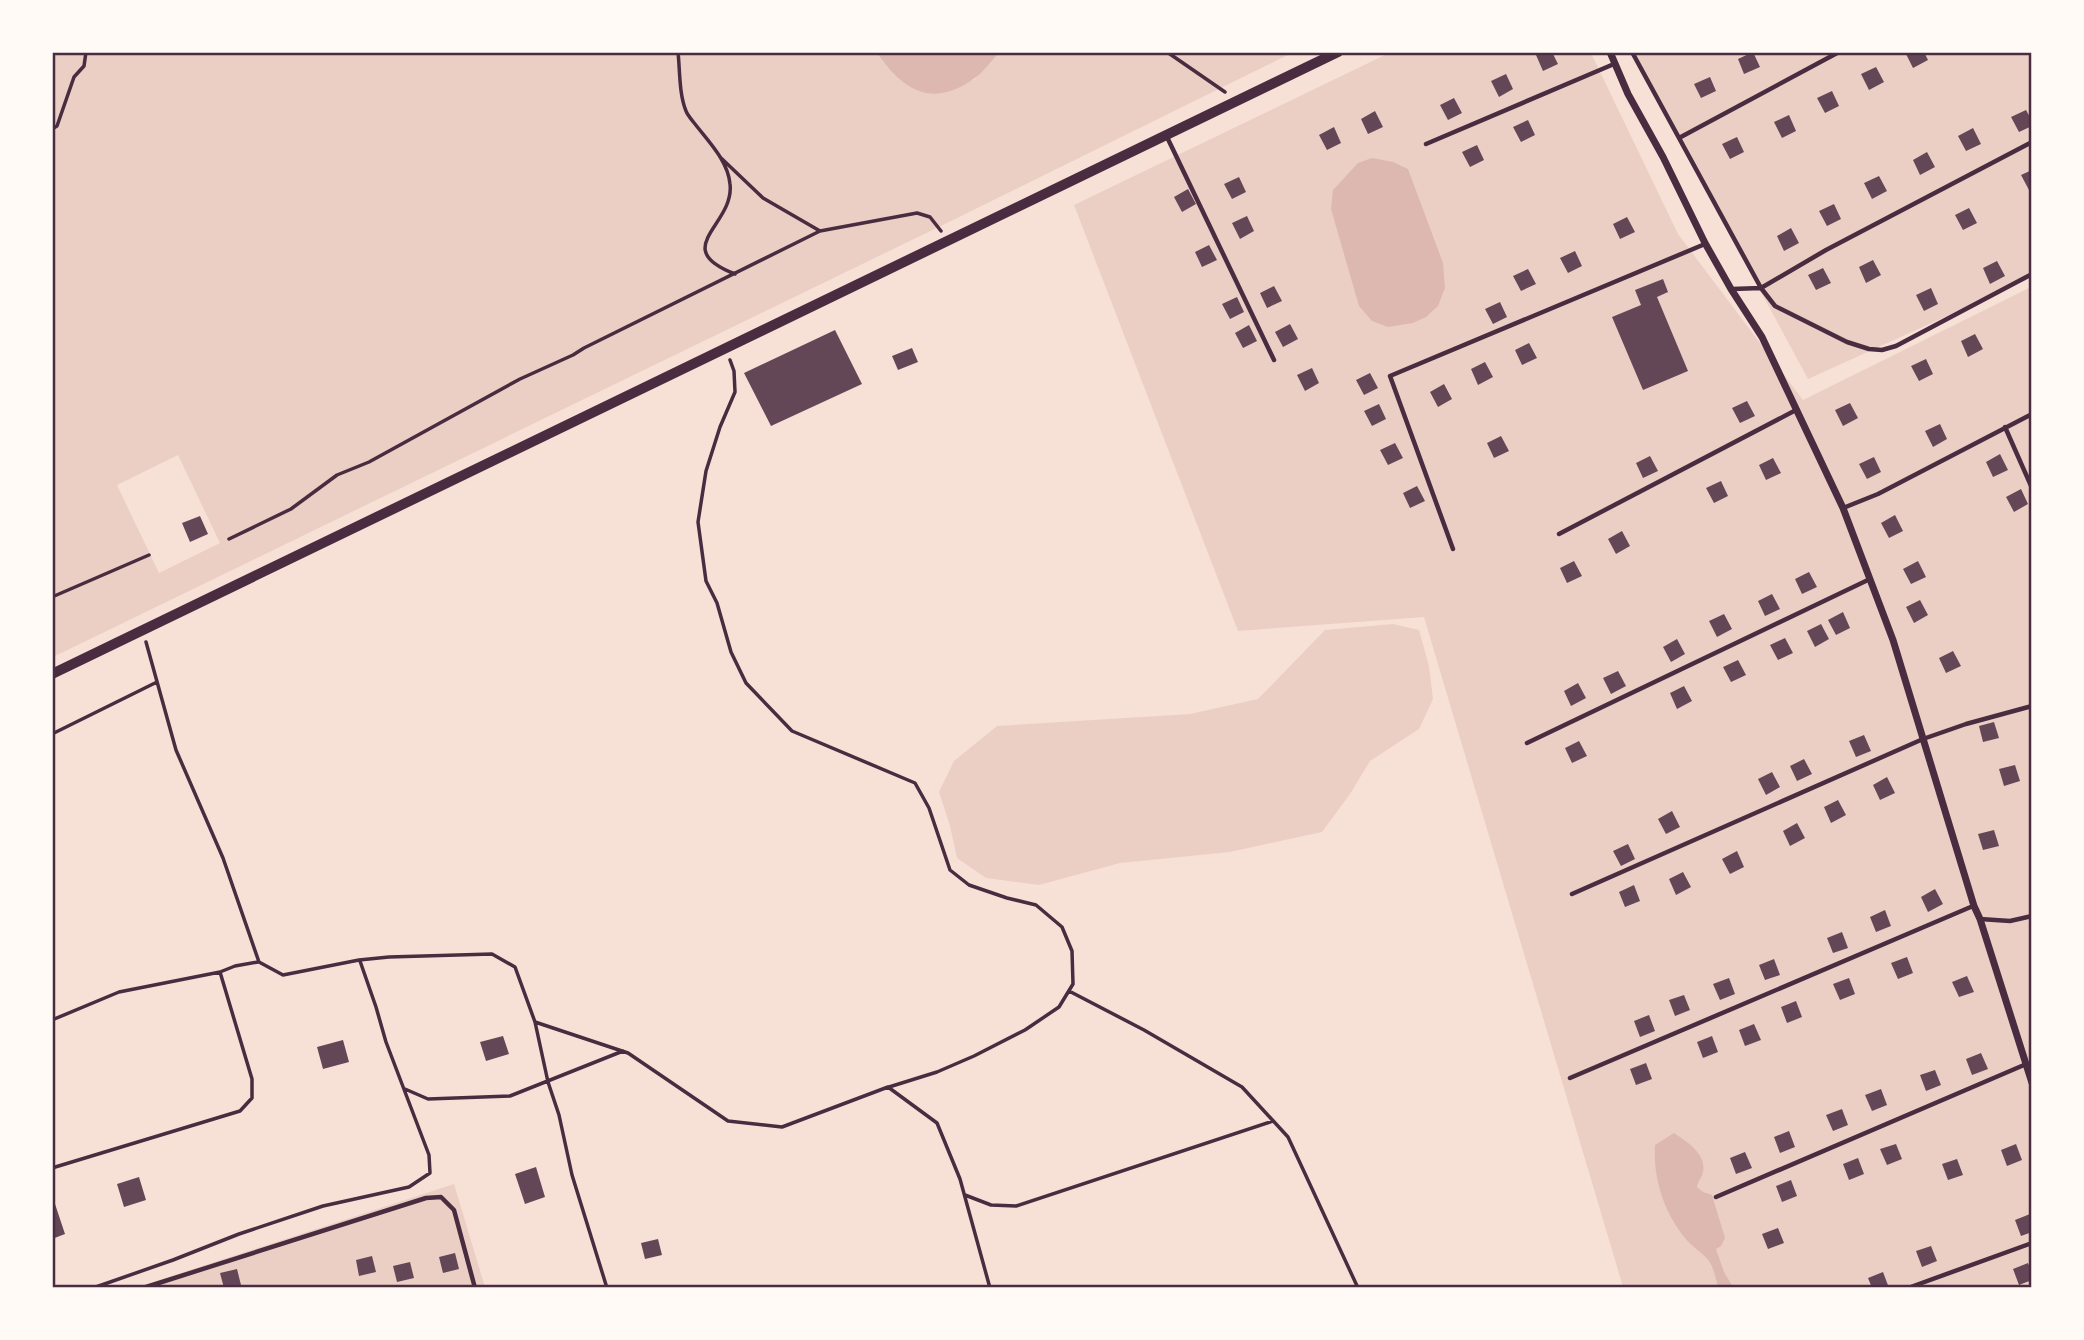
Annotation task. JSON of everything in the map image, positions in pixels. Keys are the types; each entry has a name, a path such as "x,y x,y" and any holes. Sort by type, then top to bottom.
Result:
{"street":[{"path":"52,674 1338,52"},
{"path":"1610,52 1628,94 1664,157 1705,243 1762,337 1843,508 1893,640 1974,906 2031,1080"}],"lane":[{"path":"1632,52 1760,288 1775,306 1847,342 1882,350 1896,346 2032,274"},
{"path":"1679,138 1839,52"},
{"path":"1426,144 1615,64"},
{"path":"1167,135 1274,360"},
{"path":"1731,289 1760,288 1826,250 2032,142"},
{"path":"1453,550 1390,376 1705,243"},
{"path":"1559,534 1797,410"},
{"path":"1843,508 1878,494 2032,414"},
{"path":"2005,427 2032,488"},
{"path":"1527,743 1870,579"},
{"path":"1572,894 1923,739 2032,706"},
{"path":"1570,1078 1974,906"},
{"path":"1980,919 2010,921 2032,916"},
{"path":"1716,1197 2024,1065"},
{"path":"143,1287 426,1198 441,1198 454,1210 475,1287"},
{"path":"1908,1287 2032,1243"}],"path":[{"path":"52,129 57,126 74,77 84,66 86,52"},
{"path":"678,52 686,113 720,157 763,198 820,230"},
{"path":"1167,52 1238,101"},
{"path":"720,157 730,183 729,195 704,250 708,260 716,267 734,274"},
{"path":"229,539 291,509 337,475 369,462 520,379 820,230 917,213 930,217 948,241"},
{"path":"536,1022 628,1053 728,1121 782,1127 888,1087 937,1072 1025,1030 1059,1007 1073,984 1072,951 1062,927 1036,905 969,885 950,870 929,808 915,783 792,731 746,682 731,652 717,603 706,581 698,522 706,471 735,392 734,371 726,348"},
{"path":"52,597 149,555"},
{"path":"143,630 176,750 223,858 259,962"},
{"path":"52,734 157,681"},
{"path":"52,1020 119,992 220,972 235,965 259,962 283,975 388,957 492,954 515,967 536,1022 572,1175 607,1287"},
{"path":"93,1287 323,1206 409,1187 430,1173 429,1154 386,1042 359,960"},
{"path":"52,1168 240,1111 252,1098 252,1079 220,972"},
{"path":"1069,991 1144,1030 1242,1087 1288,1136 1358,1287"},
{"path":"405,1089 428,1099 510,1096 623,1051"},
{"path":"888,1087 937,1123 960,1179 990,1287"},
{"path":"964,1195 991,1205 1016,1206 1273,1121"}],"shaded area":[{"path":"877,52 884,63 974,80 999,53 1292,53 53,657 52,53","holes":["178,455 220,543 159,573 117,485"]},
{"path":"877,53 999,53 972,80 944,93 931,94 919,91 897,77"},
{"path":"1389,53 1591,53 1678,234 1803,400 2031,287 2031,1287 1623,1287 1424,617 1238,631 1074,205"},
{"path":"1632,53 2031,53 2031,278 1808,379"},
{"path":"1372,158 1393,162 1408,169 1443,263 1445,288 1438,306 1426,317 1413,323 1388,327 1372,321 1359,306 1331,209 1333,190 1358,163"},
{"path":"1393,624 1419,630 1429,666 1433,699 1419,729 1370,761 1322,832 1230,852 1120,863 1039,885 986,878 957,858 939,792 954,761 997,726 1190,714 1258,699 1325,630"},
{"path":"1674,1133 1702,1159 1703,1172 1697,1187 1712,1195 1725,1238 1716,1249 1733,1287 1718,1287 1709,1261 1685,1238 1671,1217 1661,1194 1655,1145"},
{"path":"454,1184 485,1287 135,1288"}],"building":[{"path":"1552,52 1558,64 1543,71 1536,55"},
{"path":"1753,52 1760,67 1744,74 1738,59"},
{"path":"1905,52 1924,52 1928,60 1913,68"},
{"path":"1876,67 1884,82 1869,90 1861,74"},
{"path":"1506,74 1513,89 1499,97 1491,81"},
{"path":"1710,77 1716,91 1701,98 1694,84"},
{"path":"1832,91 1839,106 1825,113 1817,98"},
{"path":"1454,98 1462,113 1448,120 1440,105"},
{"path":"2026,110 2032,126 2019,132 2011,117"},
{"path":"1375,111 1383,127 1368,134 1361,119"},
{"path":"1789,115 1796,131 1782,138 1774,122"},
{"path":"1528,120 1535,135 1521,142 1513,127"},
{"path":"1334,127 1341,143 1327,150 1319,135"},
{"path":"1973,128 1981,144 1966,151 1958,136"},
{"path":"1737,137 1744,152 1730,159 1722,144"},
{"path":"1477,145 1484,160 1470,167 1462,152"},
{"path":"1927,152 1935,167 1920,175 1913,160"},
{"path":"2032,170 2032,189 2029,190 2021,175"},
{"path":"1879,176 1887,191 1872,199 1864,183"},
{"path":"1239,177 1246,192 1232,199 1224,184"},
{"path":"1188,189 1196,204 1182,212 1174,197"},
{"path":"1834,204 1841,219 1827,226 1819,211"},
{"path":"1969,208 1977,223 1963,230 1955,215"},
{"path":"1247,216 1254,231 1240,239 1232,223"},
{"path":"1627,217 1635,232 1620,239 1613,224"},
{"path":"1791,228 1799,243 1784,251 1777,236"},
{"path":"1209,245 1217,260 1202,267 1195,252"},
{"path":"1575,251 1582,266 1568,273 1560,258"},
{"path":"1873,260 1881,275 1866,283 1859,267"},
{"path":"1997,261 2005,276 1990,284 1983,268"},
{"path":"1823,268 1831,283 1816,290 1808,275"},
{"path":"1528,269 1536,284 1521,291 1513,276"},
{"path":"1663,279 1668,292 1657,297 1688,371 1643,390 1612,317 1641,305 1635,290"},
{"path":"1274,286 1282,301 1267,308 1260,293"},
{"path":"1931,288 1938,304 1924,311 1916,295"},
{"path":"1237,297 1244,312 1230,319 1222,304"},
{"path":"1500,302 1507,317 1493,324 1485,309"},
{"path":"1290,324 1298,339 1283,347 1275,332"},
{"path":"1249,325 1257,341 1243,348 1235,333"},
{"path":"835,330 862,384 771,426 744,373"},
{"path":"1975,334 1983,349 1968,357 1961,341"},
{"path":"1529,343 1537,358 1522,365 1515,350"},
{"path":"912,348 918,362 898,370 892,356"},
{"path":"1926,359 1933,374 1919,381 1911,366"},
{"path":"1485,362 1493,377 1478,385 1471,369"},
{"path":"1312,368 1319,383 1305,391 1297,375"},
{"path":"1370,373 1378,388 1364,395 1356,380"},
{"path":"1444,384 1452,399 1438,407 1430,392"},
{"path":"1747,401 1755,416 1740,423 1732,408"},
{"path":"1850,403 1858,418 1843,426 1835,410"},
{"path":"1379,404 1386,419 1372,426 1364,411"},
{"path":"1940,424 1947,439 1933,447 1925,431"},
{"path":"1501,436 1509,451 1494,458 1487,443"},
{"path":"1395,443 1403,458 1388,465 1380,450"},
{"path":"2000,454 2008,470 1993,477 1986,462"},
{"path":"1650,456 1658,471 1643,478 1636,463"},
{"path":"1874,457 1881,472 1867,479 1859,464"},
{"path":"1773,458 1781,473 1766,480 1759,465"},
{"path":"1721,481 1728,496 1714,503 1706,488"},
{"path":"1417,486 1425,501 1410,508 1403,493"},
{"path":"2021,489 2028,504 2014,512 2006,497"},
{"path":"1895,515 1903,531 1889,538 1881,523"},
{"path":"200,516 208,534 190,542 182,523"},
{"path":"1622,531 1630,546 1616,554 1608,539"},
{"path":"1574,561 1582,576 1567,583 1560,568"},
{"path":"1918,561 1926,577 1911,584 1903,569"},
{"path":"1809,572 1817,587 1802,594 1795,579"},
{"path":"1772,594 1780,609 1765,616 1758,601"},
{"path":"1920,600 1928,615 1914,623 1906,607"},
{"path":"1843,612 1850,628 1836,635 1828,620"},
{"path":"1724,614 1732,629 1717,637 1709,621"},
{"path":"1821,624 1829,639 1815,647 1807,631"},
{"path":"1785,638 1793,653 1778,660 1770,645"},
{"path":"1677,639 1685,654 1671,662 1663,647"},
{"path":"1953,651 1961,666 1946,673 1939,658"},
{"path":"1738,660 1746,675 1731,682 1723,667"},
{"path":"1618,671 1626,686 1611,694 1603,678"},
{"path":"1578,683 1586,698 1571,706 1564,691"},
{"path":"1684,686 1692,701 1677,709 1670,693"},
{"path":"1994,722 1999,738 1983,742 1979,726"},
{"path":"1864,735 1871,751 1856,757 1849,741"},
{"path":"1579,741 1587,756 1572,763 1565,748"},
{"path":"1804,759 1812,774 1797,781 1790,766"},
{"path":"2015,765 2020,781 2004,786 1999,769"},
{"path":"1772,772 1780,787 1766,795 1758,779"},
{"path":"1887,777 1895,793 1880,800 1873,785"},
{"path":"1838,800 1846,815 1831,823 1824,807"},
{"path":"1672,811 1680,827 1666,834 1658,819"},
{"path":"1797,823 1805,838 1790,846 1783,831"},
{"path":"1994,830 1999,846 1983,850 1978,834"},
{"path":"1628,844 1635,859 1621,866 1613,851"},
{"path":"1737,851 1744,867 1730,874 1722,859"},
{"path":"1683,872 1691,887 1676,895 1669,879"},
{"path":"1634,885 1640,901 1625,907 1619,892"},
{"path":"1935,889 1943,904 1928,912 1921,897"},
{"path":"1885,910 1891,926 1876,932 1870,917"},
{"path":"1842,932 1848,948 1833,953 1827,938"},
{"path":"1907,957 1913,973 1898,979 1891,963"},
{"path":"1774,959 1780,975 1765,980 1759,965"},
{"path":"1967,976 1974,992 1959,997 1952,982"},
{"path":"1729,978 1735,994 1720,1000 1713,984"},
{"path":"1849,978 1855,994 1840,1000 1833,984"},
{"path":"1684,995 1690,1010 1675,1016 1669,1000"},
{"path":"1796,1001 1802,1017 1787,1023 1781,1007"},
{"path":"1649,1015 1655,1031 1640,1037 1634,1021"},
{"path":"1754,1024 1761,1040 1745,1046 1739,1030"},
{"path":"503,1036 509,1054 486,1061 480,1042"},
{"path":"1712,1036 1718,1052 1703,1058 1697,1042"},
{"path":"343,1040 349,1062 323,1069 317,1047"},
{"path":"1981,1053 1988,1069 1972,1075 1966,1059"},
{"path":"1646,1063 1652,1079 1636,1085 1630,1069"},
{"path":"1935,1070 1941,1085 1926,1091 1920,1075"},
{"path":"1881,1089 1887,1105 1872,1111 1865,1095"},
{"path":"1842,1109 1848,1125 1833,1131 1826,1115"},
{"path":"1789,1131 1795,1147 1780,1153 1774,1137"},
{"path":"1896,1144 1902,1159 1887,1165 1880,1149"},
{"path":"2016,1144 2022,1160 2007,1166 2001,1150"},
{"path":"1745,1152 1752,1168 1736,1174 1730,1158"},
{"path":"1858,1158 1864,1174 1849,1180 1843,1164"},
{"path":"1957,1159 1963,1175 1948,1180 1942,1164"},
{"path":"536,1167 545,1197 525,1204 515,1174"},
{"path":"139,1177 146,1200 124,1207 117,1184"},
{"path":"1791,1180 1797,1196 1782,1202 1776,1186"},
{"path":"55,1204 65,1234 52,1239 52,1205"},
{"path":"2030,1214 2032,1232 2021,1236 2015,1220"},
{"path":"1778,1228 1784,1243 1768,1249 1762,1234"},
{"path":"658,1239 662,1255 645,1259 641,1243"},
{"path":"1931,1246 1937,1261 1922,1267 1916,1251"},
{"path":"455,1253 459,1269 443,1273 439,1257"},
{"path":"372,1256 376,1272 359,1276 356,1260"},
{"path":"410,1262 414,1278 397,1282 393,1266"},
{"path":"2028,1263 2032,1280 2019,1285 2013,1269"},
{"path":"237,1269 241,1285 224,1288 220,1273"},
{"path":"1883,1272 1889,1288 1872,1288 1868,1278"}]}
